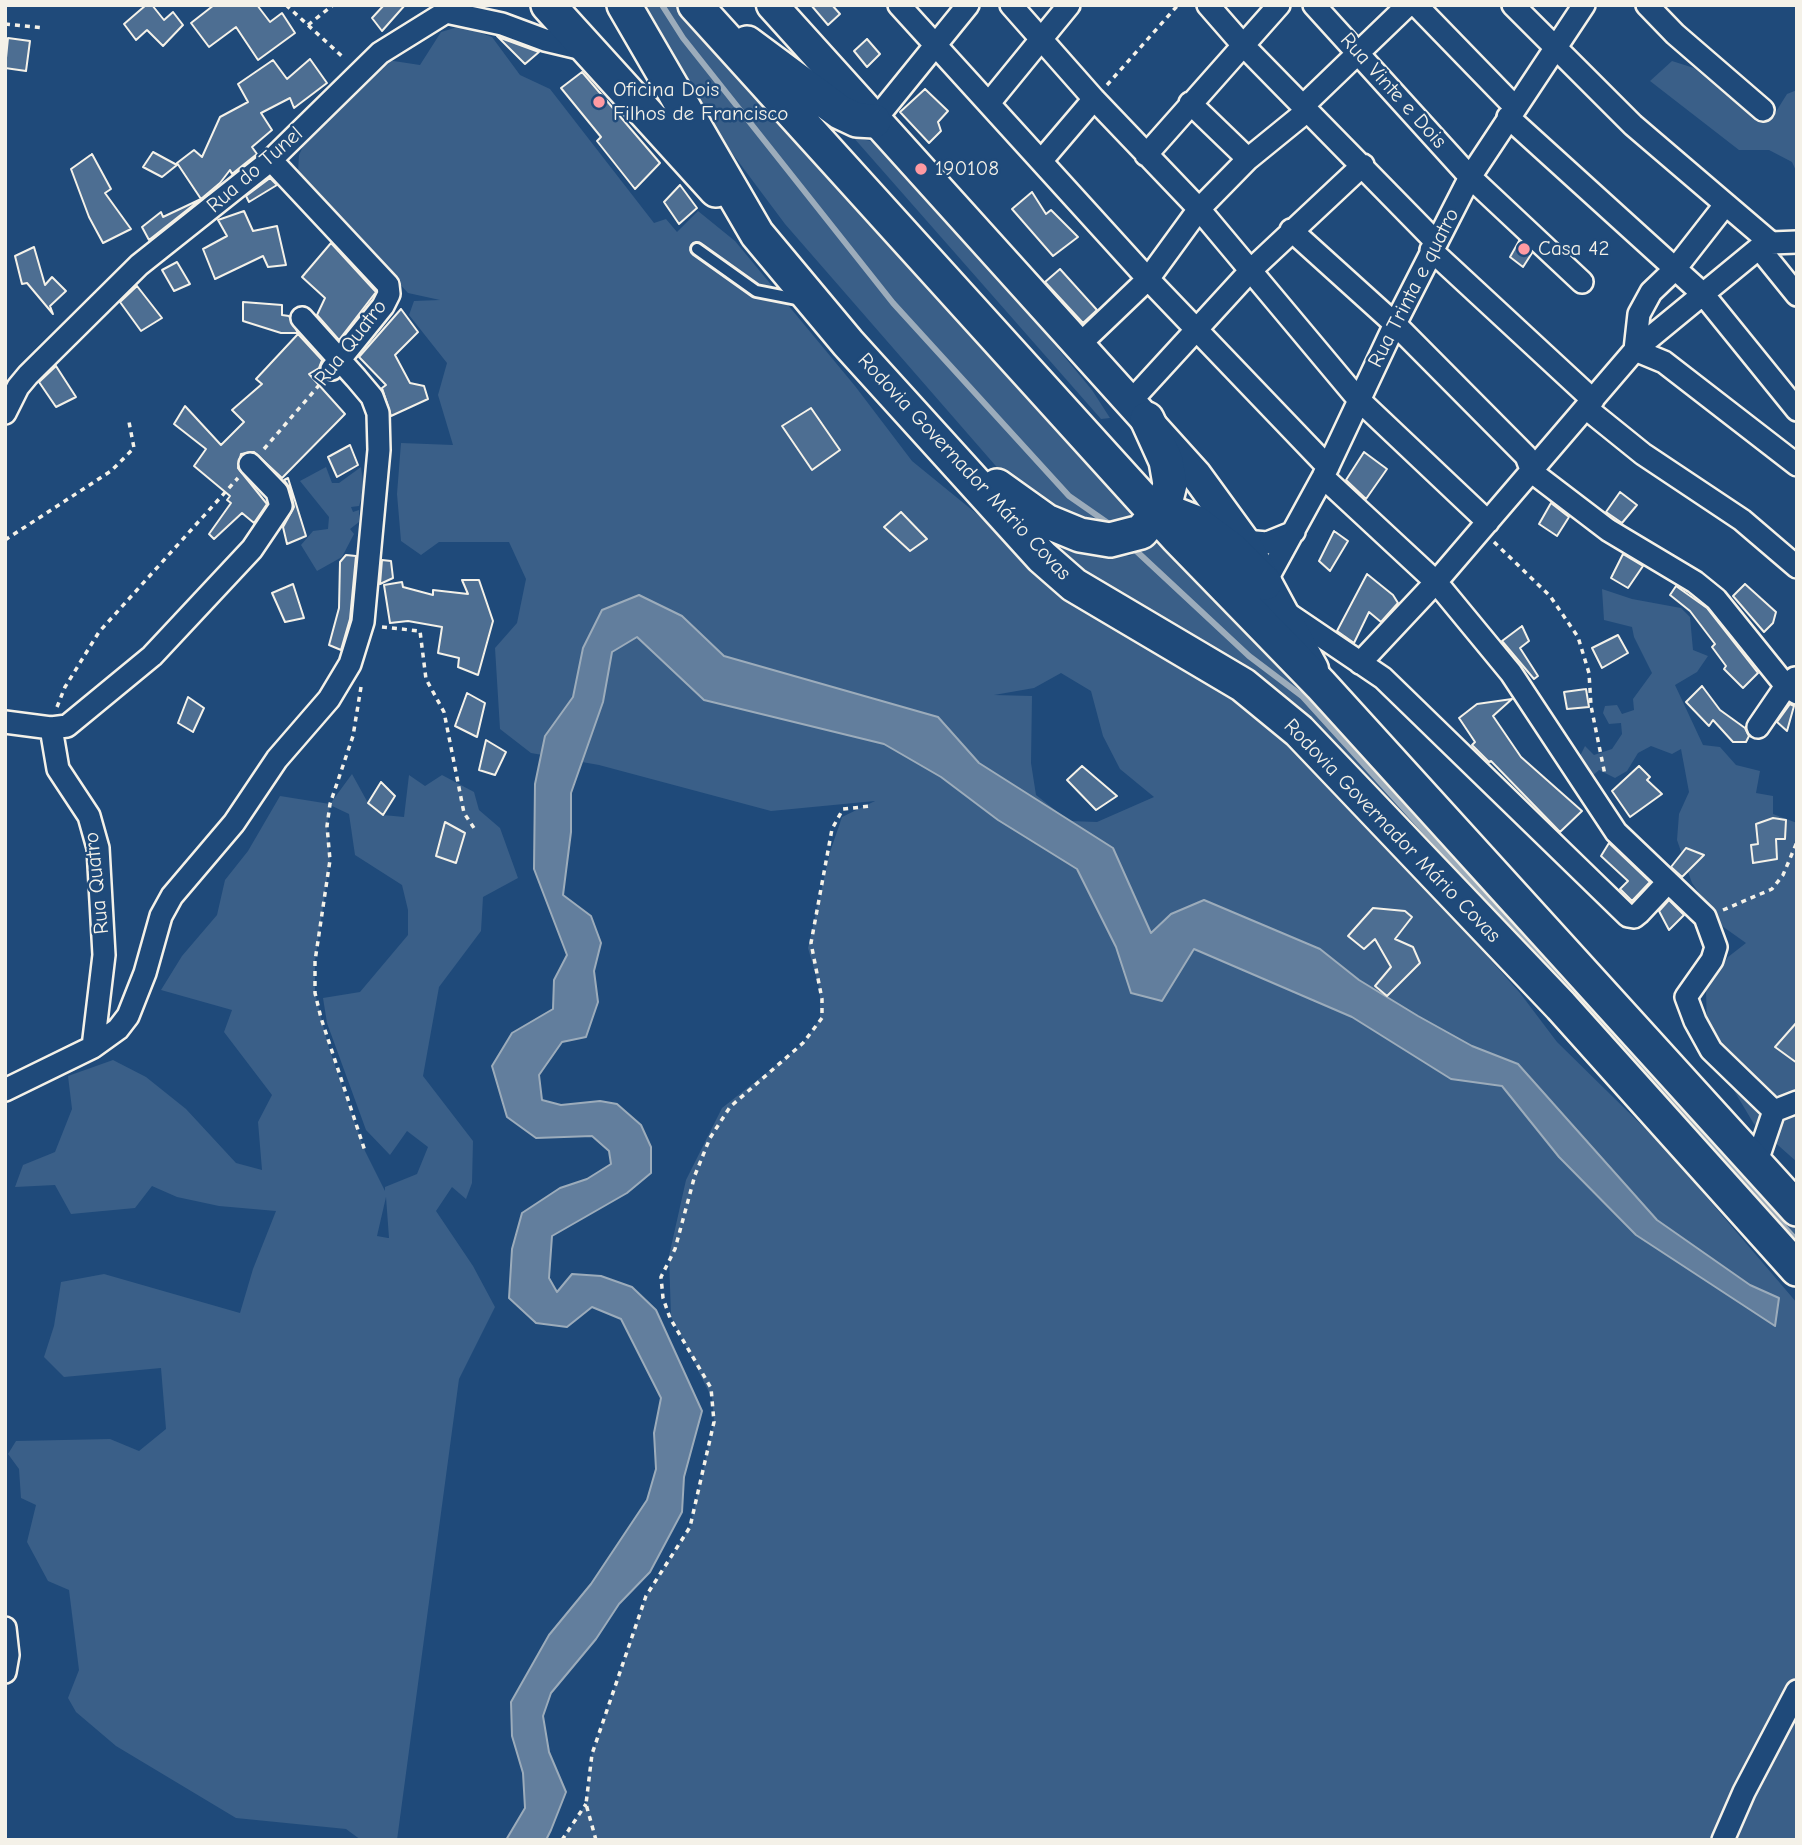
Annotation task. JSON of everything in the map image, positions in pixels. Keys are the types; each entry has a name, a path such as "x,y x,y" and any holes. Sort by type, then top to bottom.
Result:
{"highway":[{"path":"547,5 757,234"},
{"name":"Rodovia Governador Mário Covas","path":"624,5 757,234 815,303 1042,557 1074,585 1243,685 1299,731 1561,1006 1797,1269"},
{"path":"698,8 840,112 857,120 874,121"},
{"name":"Rodovia Governador Mário Covas","path":"698,8 1157,515 1321,685 1797,1209"},
{"path":"949,453 1046,521 1080,535 1123,538 1141,532 1167,499 1169,475 1139,410"},
{"path":"1157,515 1172,513 1195,522 1231,549 1274,596"}],"main road":[{"path":"780,9 874,121 1196,475 1244,541 1321,685"}],"street":[{"path":"545,40 551,23 547,5"},
{"path":"899,5 1326,472 1436,582 1511,673 1616,832 1705,917 1716,947 1712,960 1686,997 1689,1009 1712,1049 1773,1111"},
{"path":"874,121 968,5"},
{"path":"1011,5 1041,42 1252,269 1358,399 1484,525"},
{"path":"989,103 1069,5"},
{"path":"1208,5 1242,44 1363,165 1433,246 1623,439 1751,527 1797,567"},
{"path":"1146,155 1279,5"},
{"name":"Rua Vinte e Dois","path":"1314,5 1470,177 1582,282"},
{"path":"1079,345 1148,279 1199,209 1248,159 1305,109 1358,51 1408,5"},
{"path":"1416,5 1511,112 1703,294 1797,411"},
{"path":"1513,5 1556,51 1633,125 1725,205 1765,245 1797,295"},
{"name":"Rua Trinta e quatro","path":"1274,596 1294,532 1326,472 1358,399 1433,246 1470,177 1584,5"},
{"path":"1647,5 1675,34 1763,110"},
{"name":"Rua do Tunel","path":"5,413 18,387 28,375 92,315 139,265 271,160 380,52 447,9 502,24 545,40 588,50"},
{"path":"1042,160 1094,99"},
{"path":"1190,103 1248,159"},
{"name":"Rua Quatro","path":"271,160 388,285 389,294 383,306 336,365"},
{"path":"1139,410 1196,330 1252,269 1363,165"},
{"path":"1635,351 1639,314 1645,302 1675,269 1725,205"},
{"path":"1292,230 1395,324 1526,456 1532,472 1608,530 1661,559 1716,599 1793,685 1758,727"},
{"path":"1360,663 1436,582 1635,351 1765,245 1797,242"},
{"path":"5,1090 93,1047 118,1028 128,1016 145,974 161,916 172,896 234,823 277,759 329,699 350,664 363,622 379,450 378,414 372,397 336,365 302,318"},
{"path":"1635,351 1664,362 1797,465"},
{"path":"5,722 51,729 68,726 80,719 152,656 252,549 281,506 277,492 250,464"},
{"path":"1244,541 1267,543 1294,532"},
{"path":"1274,596 1382,678 1628,916 1634,917 1639,913 1668,882"},
{"name":"Rua Quatro","path":"51,729 58,769 89,816 97,848 104,955 93,1047"},
{"path":"1773,1111 1797,1102"},
{"path":"1756,1164 1773,1111"},
{"path":"5,1628 8,1655 5,1672"},
{"path":"1723,1840 1744,1792 1797,1691"}],"lane":[{"path":"697,249 756,291 815,303"}],"path":[{"path":"286,5 360,72"},
{"path":"308,25 333,5"},
{"path":"1094,99 1178,5"},
{"path":"5,24 44,28"},
{"name":"Rua Quatro","path":"51,729 65,687 99,632 336,365"},
{"path":"5,540 111,471 134,447 129,422"},
{"path":"1484,525 1549,596 1578,637 1589,673 1591,706 1606,782"},
{"path":"363,622 420,631 426,679 444,712 464,813 474,828"},
{"path":"362,683 353,736 330,804 327,826 330,860 315,961 315,993 365,1151"},
{"path":"596,1840 586,1804 592,1754 646,1596 691,1527 714,1422 711,1388 670,1318 663,1298 661,1277 675,1249 695,1175 710,1138 730,1107 803,1044 822,1018 822,999 811,943 832,829 842,809 870,806"},
{"path":"1705,917 1772,889 1783,875 1797,842"},
{"path":"562,1840 586,1804"}],"shaded area":[{"path":"643,5 682,5 1140,514 1128,528 1083,524 1015,488 785,224 717,133 671,48"},
{"path":"461,26 492,37 520,75 550,89 654,223 666,219 677,232 698,211 735,241 855,386 912,461 988,523 1038,572 1246,702 1330,780 1520,993 1557,1042 1663,1146 1797,1303 1797,1840 562,1840 586,1804 592,1754 646,1596 690,1527 714,1422 712,1398 671,1317 669,1256 686,1180 722,1108 803,1044 820,1019 820,990 808,948 830,852 842,817 875,801 771,811 599,765 531,753 500,729 495,648 517,623 526,579 509,542 439,542 421,555 401,541 397,494 401,443 453,445 438,395 447,363 409,315 414,301 440,300 408,293 298,173 299,155 310,132 387,60 420,65 441,32","holes":["1061,673 1091,691 1103,736 1120,769 1154,797 1097,822 1069,821 1036,795 1031,763 1032,696 994,695 1034,688"]},
{"path":"1672,61 1694,68 1725,94 1772,118 1787,94 1797,90 1797,173 1792,162 1769,150 1739,150 1650,81"},
{"path":"853,137 870,141 896,163 967,239 1092,390 1110,418 1101,419"},
{"path":"326,467 332,483 339,483 361,467 364,489 359,506 351,507 353,512 359,510 359,522 350,529 354,534 342,557 317,571 301,545 313,531 328,529 329,517 300,481"},
{"path":"1050,530 1099,551 1130,556 1159,531 1797,1227 1797,1252 1599,1030 1328,737 1291,704 1208,644 1048,548"},
{"path":"1602,589 1632,599 1681,608 1690,617 1693,650 1708,656 1697,672 1675,685 1703,745 1720,747 1736,765 1760,771 1756,793 1773,796 1773,814 1797,823 1797,1162 1754,1124 1733,1089 1707,1029 1706,989 1728,957 1746,943 1722,926 1692,883 1677,840 1679,814 1689,792 1681,749 1672,754 1651,746 1638,753 1627,771 1615,778 1599,770 1581,786 1578,760 1585,746 1594,755 1612,749 1622,734 1621,723 1609,724 1603,713 1605,706 1617,705 1622,714 1634,710 1633,699 1652,673 1634,637 1632,627 1604,620"},
{"path":"639,595 682,616 724,656 938,717 979,763 1113,848 1151,933 1171,914 1204,900 1320,949 1359,980 1418,1016 1472,1046 1518,1064 1657,1220 1750,1285 1779,1298 1775,1326 1636,1235 1559,1157 1502,1086 1451,1079 1352,1017 1194,949 1162,1001 1131,993 1116,947 1077,869 998,820 941,777 884,744 704,700 637,637 612,652 603,702 571,793 571,832 563,895 591,916 601,943 594,971 598,1002 586,1037 562,1042 539,1075 542,1100 561,1105 600,1101 617,1104 641,1125 651,1147 651,1173 627,1193 552,1236 549,1278 557,1292 572,1274 601,1276 632,1287 656,1310 702,1411 684,1477 682,1512 650,1572 619,1604 596,1639 551,1693 543,1716 549,1752 566,1792 551,1830 546,1840 506,1840 525,1808 523,1773 512,1736 511,1702 549,1635 591,1584 647,1500 656,1469 654,1433 661,1398 621,1319 592,1307 567,1327 536,1323 509,1298 512,1249 522,1213 560,1188 587,1179 611,1164 609,1151 592,1136 536,1138 507,1117 492,1066 512,1033 553,1009 554,980 567,955 534,869 535,784 545,736 573,697 583,648 602,610"},
{"path":"352,774 368,803 383,815 404,817 409,775 425,786 442,775 474,792 479,810 500,828 518,878 483,897 481,931 439,987 423,1076 473,1141 472,1183 466,1199 452,1187 436,1211 473,1266 495,1307 459,1379 397,1840 361,1840 346,1829 236,1818 116,1746 76,1712 68,1698 79,1670 69,1590 48,1581 27,1542 36,1505 21,1498 19,1469 8,1454 16,1441 110,1439 139,1451 166,1429 161,1368 64,1377 44,1357 54,1326 61,1282 104,1274 240,1313 253,1269 276,1211 219,1206 177,1197 152,1186 135,1208 71,1214 55,1185 15,1187 23,1165 55,1152 72,1109 68,1076 113,1060 146,1077 186,1109 236,1163 262,1170 258,1122 272,1095 224,1032 232,1010 161,990 182,956 217,915 225,880 248,851 280,796 330,804","holes":["330,805 349,814 355,855 402,885 408,910 408,935 360,992 323,998 327,1023 366,1130 390,1155 407,1131 428,1147 417,1174 385,1187 385,1191 365,1151 328,1045 315,993 315,961 330,860 327,826","386,1197 389,1238 377,1236"]}],"building":[{"path":"146,5 152,5 164,20 173,12 183,25 163,46 147,30 136,40 124,24"},
{"path":"214,5 257,5 270,22 282,13 295,33 258,60 236,27 209,47 191,23"},
{"path":"384,5 405,5 382,31 372,18"},
{"path":"811,5 832,5 840,14 828,25"},
{"path":"498,37 539,52 525,64"},
{"path":"8,38 30,41 26,71 5,68"},
{"path":"867,39 880,54 867,67 854,51"},
{"path":"310,59 327,83 294,108 290,98 261,113 272,130 252,147 257,154 232,174 230,170 220,183 201,199 177,163 194,150 202,157 220,117 248,102 238,84 273,60 287,79"},
{"path":"582,72 660,163 635,189 597,141 601,137 561,88"},
{"path":"925,89 948,111 938,122 941,131 929,143 900,112"},
{"path":"153,152 177,165 162,177 143,167"},
{"path":"92,154 111,189 105,193 131,229 103,243 89,217 71,169"},
{"path":"270,178 277,185 249,202 246,196"},
{"path":"680,185 697,208 679,224 664,202"},
{"path":"1032,192 1046,214 1051,210 1078,237 1053,256 1012,209"},
{"path":"201,199 149,240 142,227 161,212 163,217"},
{"path":"244,211 253,231 277,226 286,265 268,267 263,256 215,279 203,249 227,236 218,220"},
{"path":"1519,241 1532,253 1523,267 1510,257"},
{"path":"331,243 376,292 339,340 317,315 325,298 302,277"},
{"path":"34,247 45,285 52,277 66,291 50,306 53,314 27,283 22,284 15,256"},
{"path":"177,262 190,284 174,291 162,270"},
{"path":"1060,269 1097,310 1083,323 1045,282"},
{"path":"137,286 162,318 141,331 120,302"},
{"path":"243,302 282,305 282,315 289,316 298,333 281,333 243,321"},
{"path":"401,309 418,332 395,355 410,383 424,386 428,399 391,416 382,388 386,385 359,357"},
{"path":"298,334 322,360 319,368 309,374 345,414 282,478 254,452 241,454 238,468 267,504 254,523 242,513 214,539 209,534 231,503 227,500 230,496 194,466 206,449 174,424 185,406 221,445 244,422 232,410 262,384 256,379"},
{"path":"56,366 76,397 56,407 39,382"},
{"path":"811,408 840,450 812,470 782,426"},
{"path":"350,445 358,465 337,477 328,457"},
{"path":"1364,452 1387,469 1366,499 1346,480"},
{"path":"288,478 306,536 287,544 283,527 294,507 290,488 284,480"},
{"path":"1620,492 1637,505 1622,523 1606,512"},
{"path":"1551,503 1569,517 1557,536 1539,524"},
{"path":"901,512 927,539 910,551 884,527"},
{"path":"1334,531 1348,541 1330,571 1319,561"},
{"path":"1623,554 1643,566 1628,588 1611,578"},
{"path":"346,555 356,556 350,619 341,650 329,645 339,608 340,562"},
{"path":"382,560 391,561 393,578 380,584"},
{"path":"1367,574 1393,595 1398,603 1381,622 1369,612 1354,643 1337,631"},
{"path":"462,580 479,580 493,621 478,675 458,667 459,658 438,653 442,627 408,621 390,623 384,585 402,582 403,587 433,595 433,590 468,594"},
{"path":"293,584 304,618 285,622 272,593"},
{"path":"1745,584 1776,612 1773,623 1764,632 1733,596"},
{"path":"1676,586 1707,608 1758,673 1743,688 1724,669 1726,666 1712,647 1715,644 1690,611 1670,595"},
{"path":"1522,626 1529,641 1520,648 1538,676 1534,679 1502,641"},
{"path":"1618,635 1628,653 1602,668 1592,648"},
{"path":"1702,686 1720,710 1745,728 1749,736 1746,742 1733,742 1713,720 1709,726 1686,702"},
{"path":"1586,689 1589,707 1567,709 1564,692"},
{"path":"467,693 485,703 477,737 455,726"},
{"path":"188,697 204,708 193,732 178,723"},
{"path":"1512,699 1493,716 1521,757 1582,811 1560,832 1472,745 1475,742 1459,718 1477,704"},
{"path":"1790,704 1794,706 1787,731 1777,722"},
{"path":"486,740 506,752 495,775 479,770"},
{"path":"1082,766 1117,796 1096,810 1067,780"},
{"path":"1639,766 1650,777 1647,780 1662,794 1630,817 1612,791"},
{"path":"381,782 395,796 383,815 368,803"},
{"path":"1773,818 1786,820 1785,839 1776,839 1777,859 1753,863 1751,845 1758,844 1756,824"},
{"path":"445,822 465,833 456,863 436,856"},
{"path":"1609,843 1650,882 1632,901 1620,889 1628,881 1601,856"},
{"path":"1686,848 1704,855 1682,877 1671,867"},
{"path":"1669,900 1684,915 1669,930 1659,911"},
{"path":"1373,908 1405,911 1412,917 1395,939 1413,947 1420,963 1387,996 1375,986 1391,967 1375,939 1364,949 1348,936"},
{"path":"1797,1022 1797,1063 1775,1047"}],"waterway":[{"path":"662,5 683,38 893,303 1069,496 1115,528"},
{"path":"1132,547 1249,656 1302,696 1797,1241"}],"place":[{"name":"Oficina Dois Filhos de Francisco","path":"599,102"},
{"name":"190108","path":"921,169"},
{"name":"Casa 42","path":"1524,249"}]}
